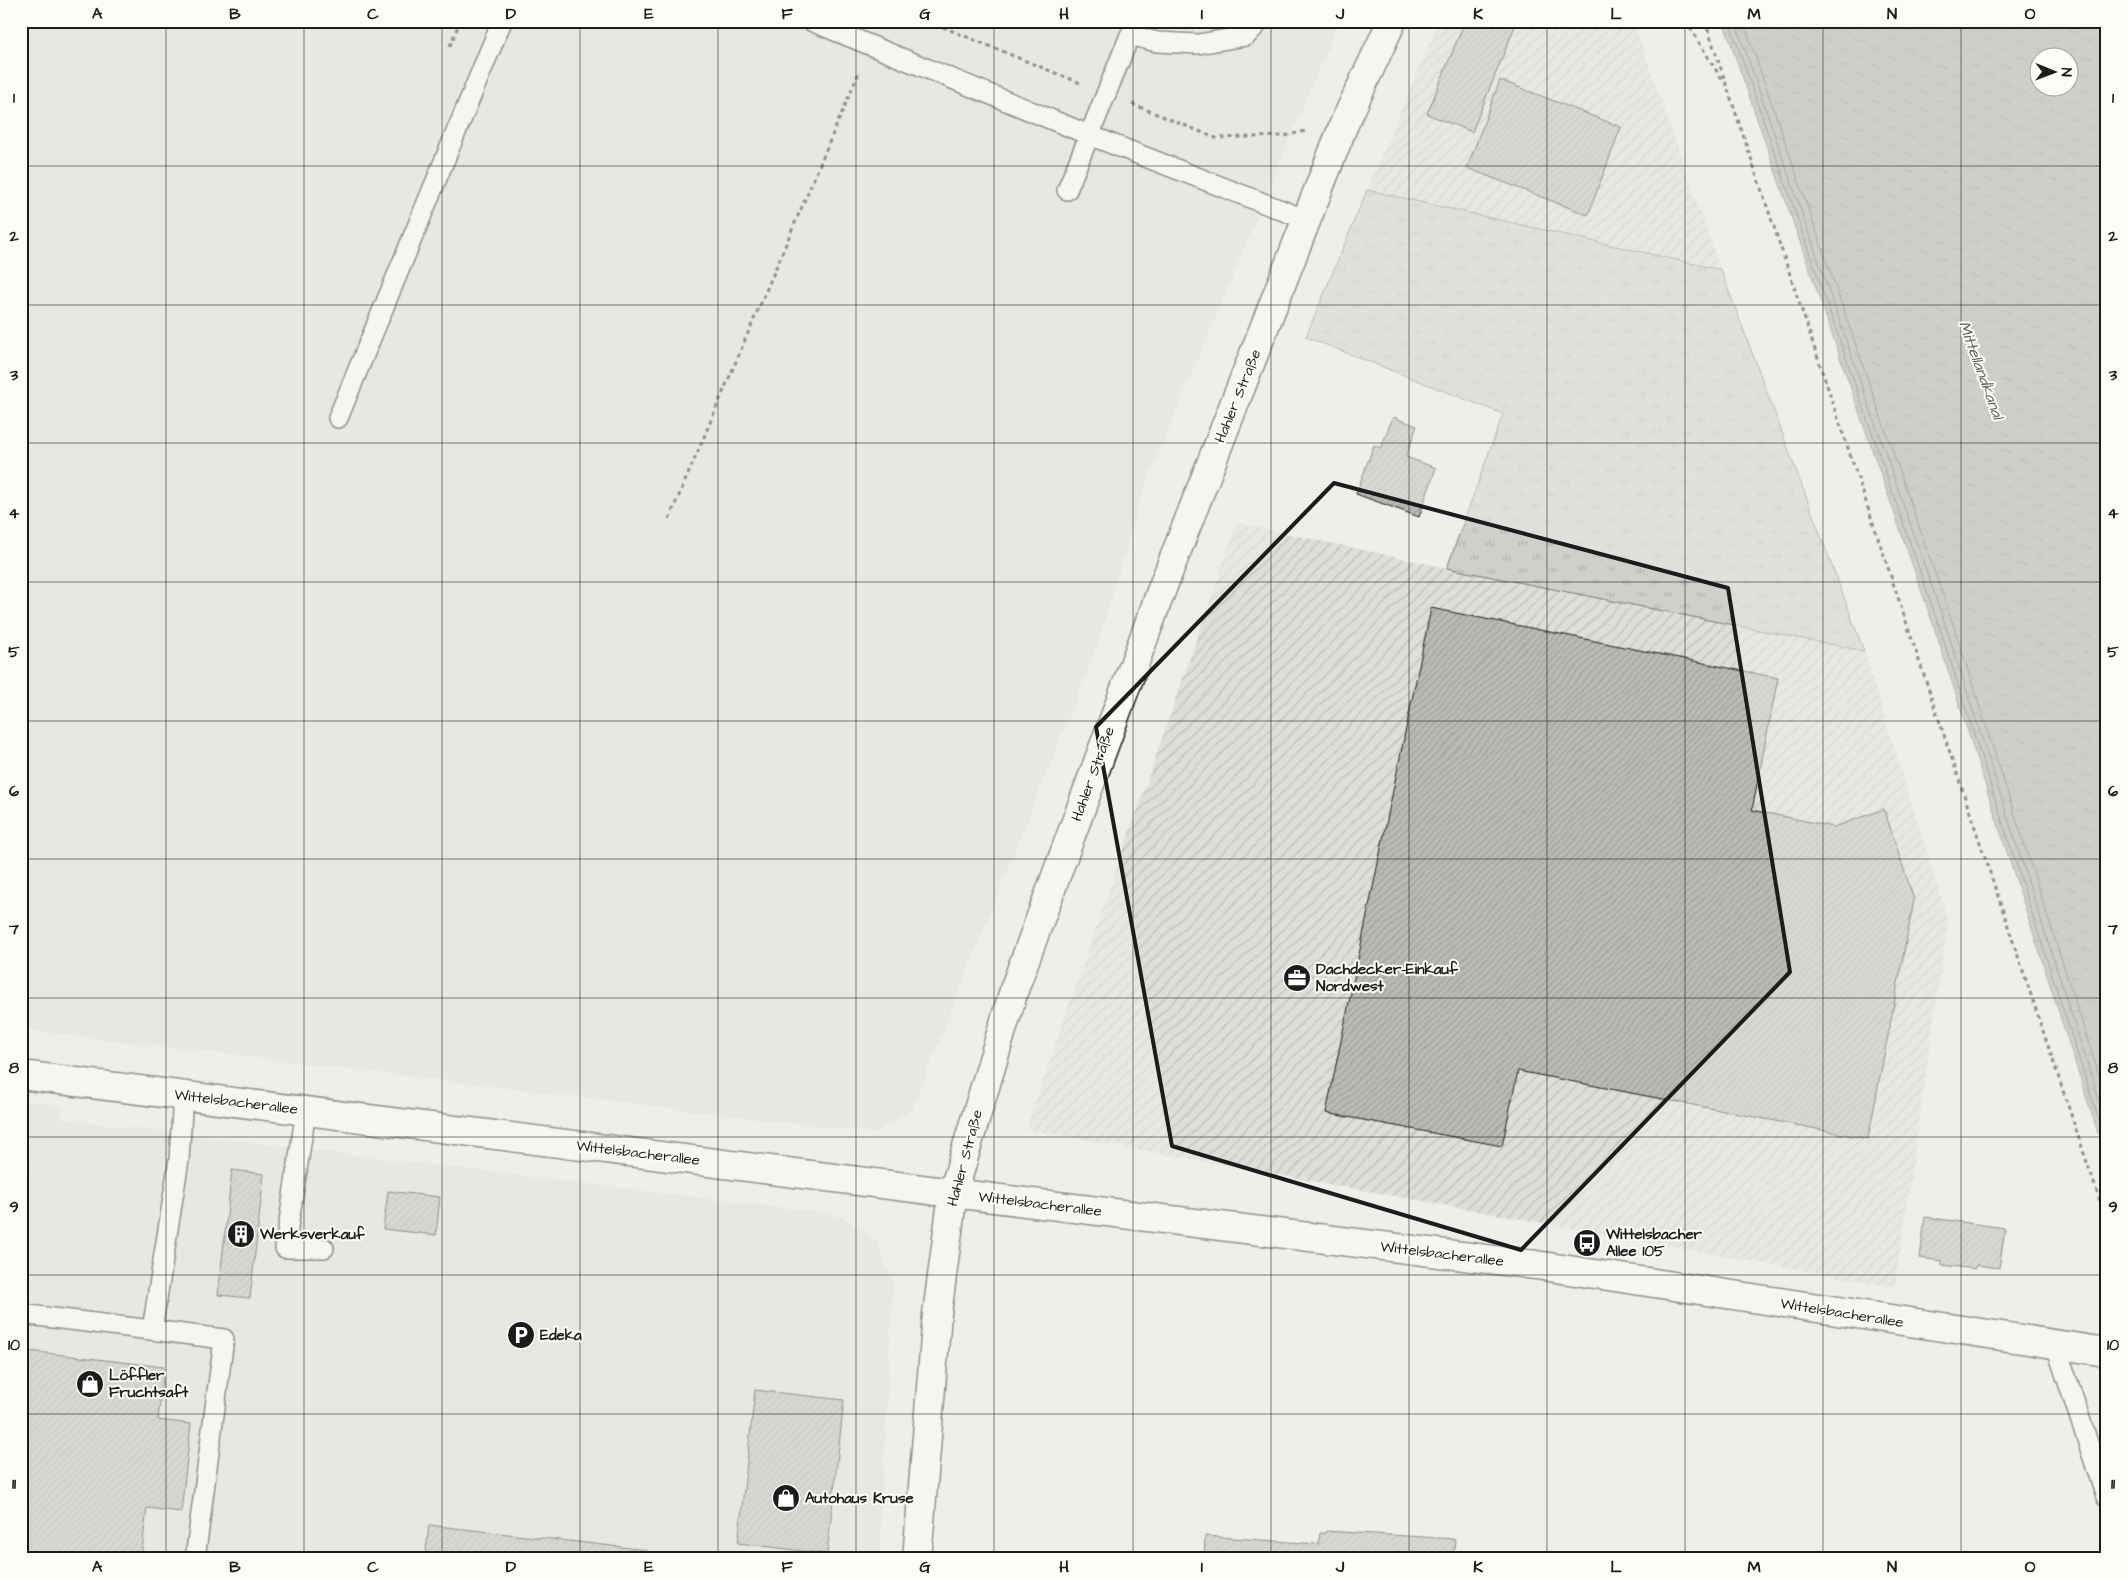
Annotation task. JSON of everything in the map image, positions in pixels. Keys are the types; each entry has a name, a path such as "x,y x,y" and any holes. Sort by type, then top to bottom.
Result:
{"street":[{"name":"Hahler Straße","path":"918,1559 937,1314 953,1193 1015,987 1163,586 1344,124 1392,21"},
{"name":"Wittelsbacherallee","path":"21,1075 1536,1265 2056,1346 2106,1352"}],"lane":[{"path":"338,418 502,21"},
{"path":"811,21 1090,135 1307,220"},
{"path":"1068,190 1130,35 1157,42 1198,44 1246,36 1260,21"},
{"path":"152,1330 179,1160 183,1096"},
{"path":"306,1111 285,1248 324,1248"},
{"path":"21,1314 224,1339 195,1559"},
{"path":"2056,1346 2106,1497"}],"path":[{"path":"450,46 460,21"},
{"path":"1686,21 1725,84"},
{"path":"1705,21 2106,1219"},
{"path":"669,519 830,137 871,45"}],"highlighted area":[{"path":"1334,483 1728,588 1790,972 1521,1250 1172,1146 1096,727"}],"shaded area":[{"path":"21,21 1339,21 1142,494 1097,647 912,1109 875,1133 21,1029"},
{"path":"1439,21 1633,21 1721,270 1367,190"},
{"path":"1237,523 1447,568 1864,651 1948,921 1895,1287 1026,1129"},
{"path":"21,1100 62,1105 62,1119 817,1212 845,1218 876,1240 893,1282 879,1559 21,1559"}],"green space":[{"path":"1367,190 1721,270 1864,651 1447,568 1503,414 1306,337"}],"water":[{"name":"Mittellandkanal","path":"1723,21 2106,21 2106,1158 1936,633"}],"building":[{"path":"1465,21 1517,21 1472,132 1427,114"},
{"path":"1500,80 1621,127 1588,215 1467,168"},
{"path":"1393,417 1417,426 1406,457 1436,468 1419,517 1356,494 1374,445 1381,448"},
{"path":"1431,608 1778,678 1752,810 1834,827 1884,809 1914,900 1868,1139 1518,1071 1502,1146 1326,1113"},
{"path":"21,1161 29,1162 21,1231"},
{"name":"Werksverkauf","path":"232,1170 264,1174 250,1298 218,1295"},
{"path":"388,1191 440,1197 436,1235 383,1229"},
{"path":"1925,1217 2005,1228 1999,1268 1976,1265 1975,1269 1942,1265 1942,1261 1920,1258"},
{"path":"21,1350 164,1367 158,1420 191,1424 181,1512 147,1508 141,1559 21,1559"},
{"path":"755,1390 844,1400 827,1554 738,1543"},
{"path":"429,1525 647,1550 646,1559 425,1559"},
{"path":"1326,1531 1455,1539 1453,1559 1204,1559 1205,1536 1318,1544 1320,1533 1325,1533"}],"place":[{"name":"Dachdecker-Einkauf Nordwest","path":"1297,978"},
{"name":"Werksverkauf","path":"241,1234"},
{"name":"Wittelsbacher Allee 105","path":"1587,1243"},
{"name":"Edeka","path":"521,1335"},
{"name":"Löffler Fruchtsaft","path":"90,1384"},
{"name":"Autohaus Kruse","path":"786,1498"}]}
